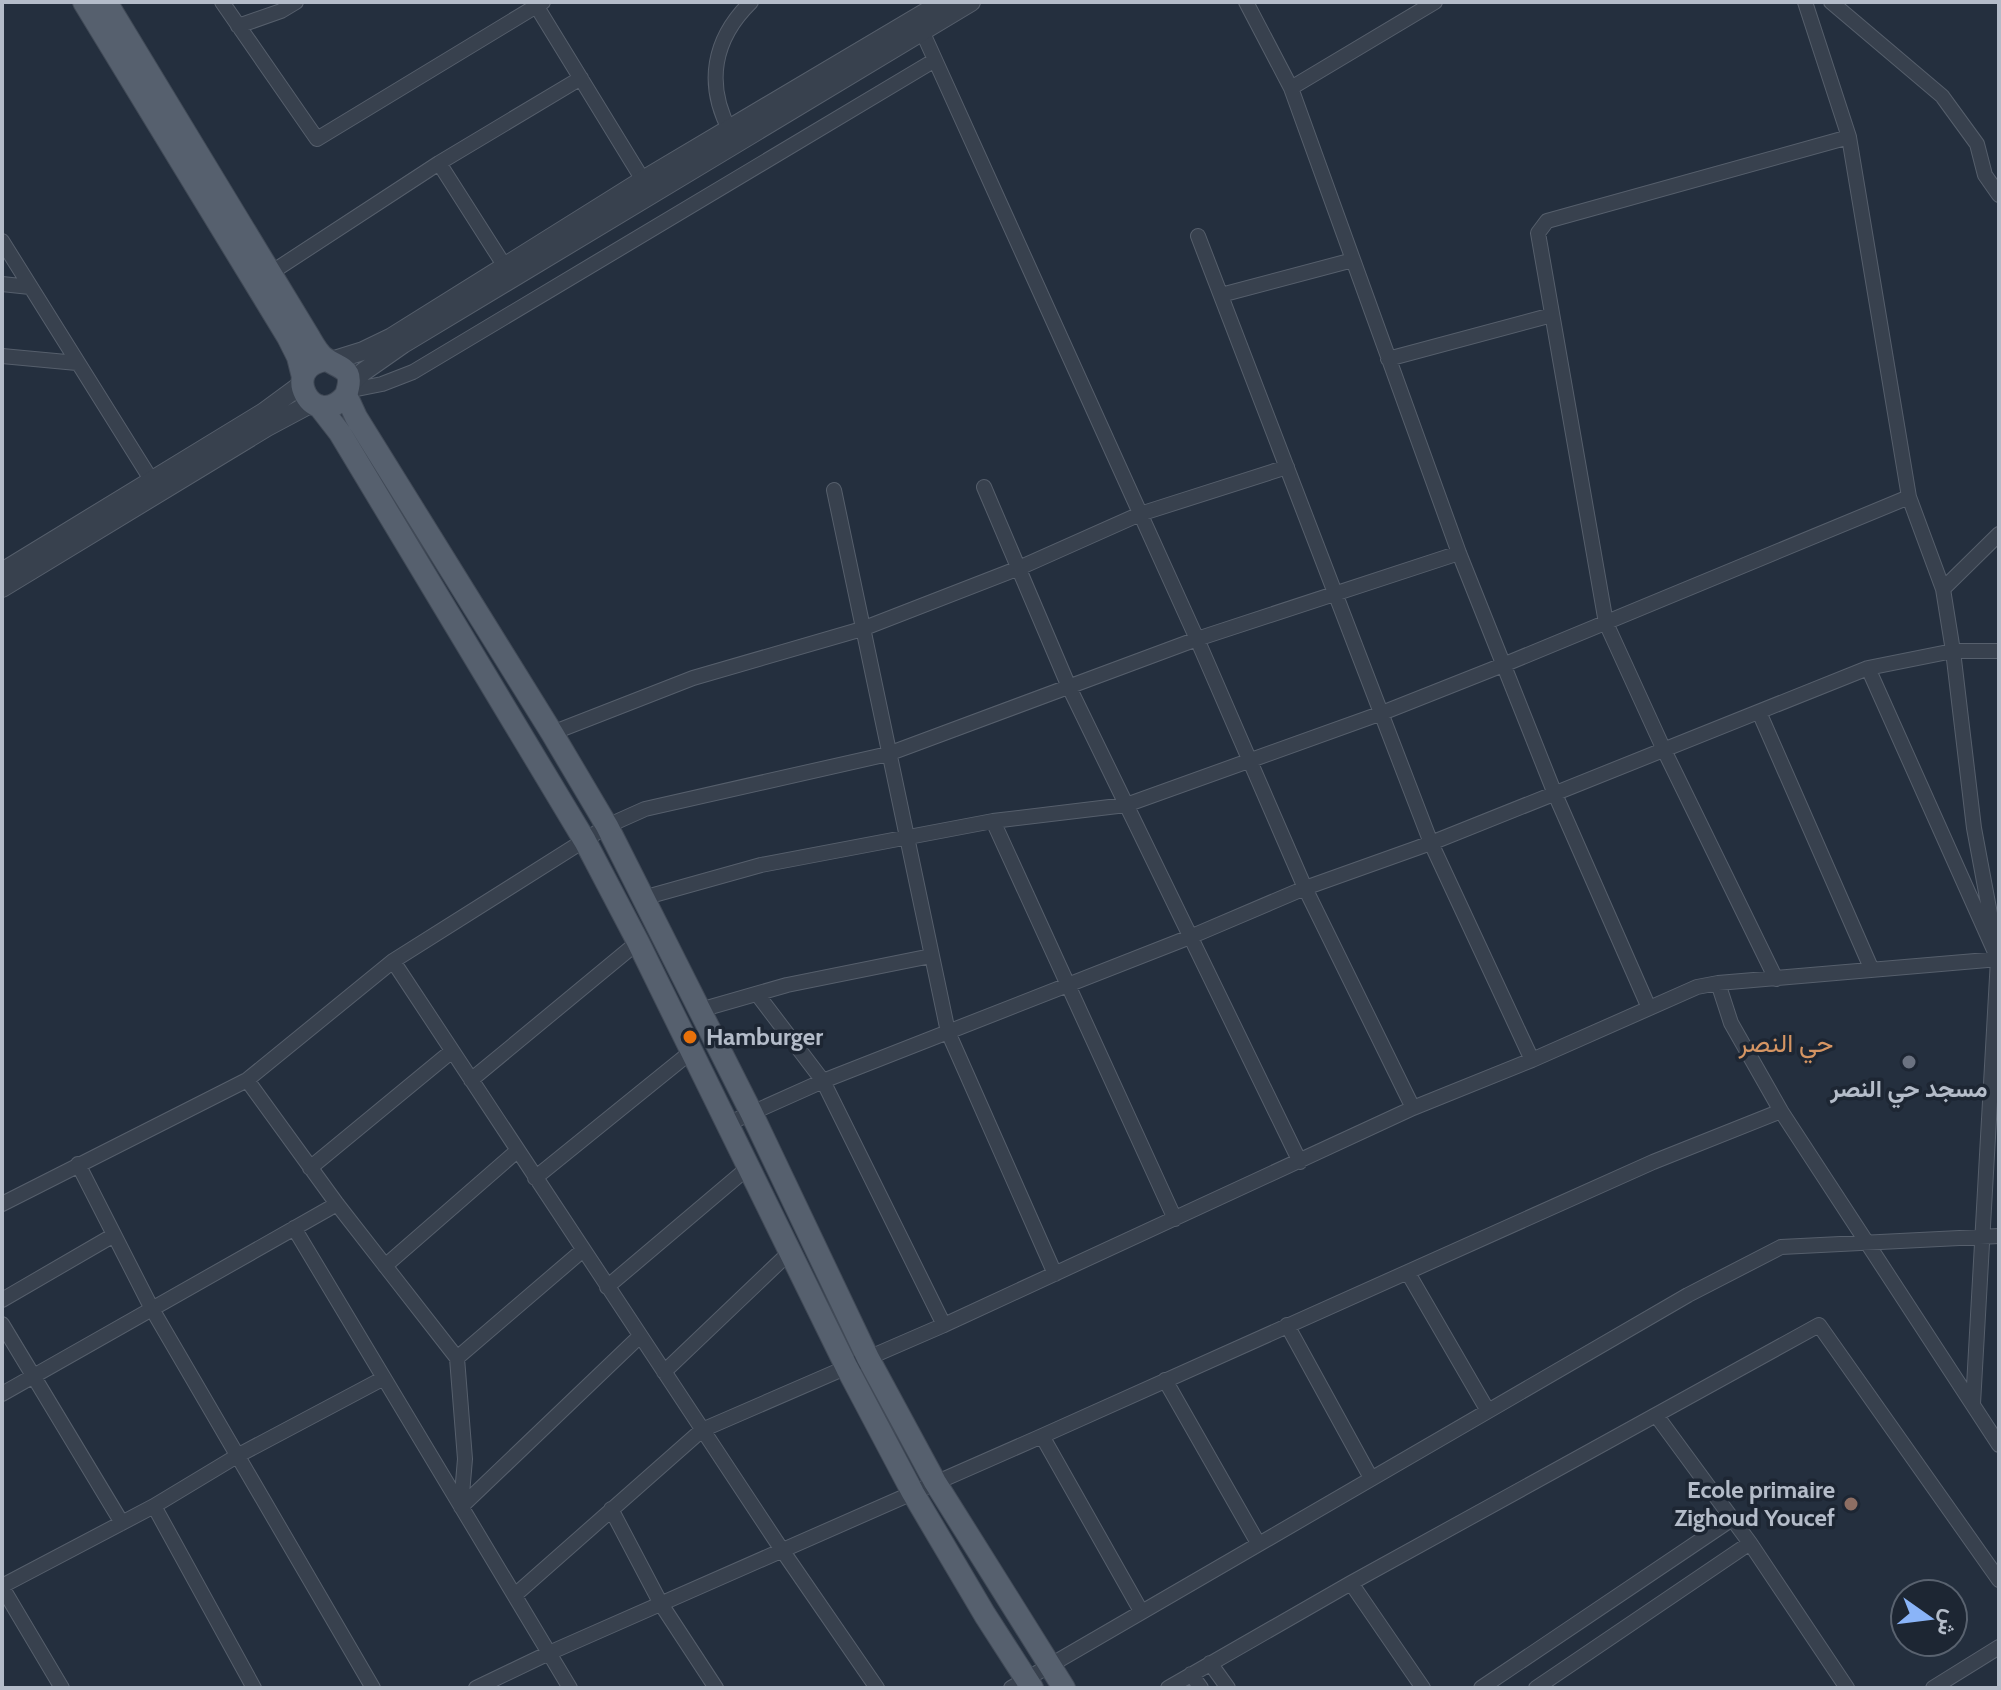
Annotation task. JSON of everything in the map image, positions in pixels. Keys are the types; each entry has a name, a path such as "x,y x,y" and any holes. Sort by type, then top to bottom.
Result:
{"main road":[{"path":"84,2 288,337 309,392 340,433 585,841 750,1166 847,1368 913,1493 1023,1685"},
{"path":"106,2 269,274 328,360 344,369 347,391 356,417 607,826 751,1112 868,1358 935,1482 1047,1666 1064,1688"},
{"path":"309,392 312,364 328,360"},
{"path":"309,392 335,405 347,391"},
{"path":"400,532 420,520"}],"street":[{"path":"222,2 317,139 538,4 643,180"},
{"path":"238,26 281,11 296,2"},
{"path":"730,131 716,98 715,62 727,29 751,2"},
{"path":"328,360 363,351 385,341 643,180 943,2"},
{"path":"347,391 363,372 403,344 971,2"},
{"path":"1246,2 1291,88 1459,553 1555,794 1649,1008"},
{"path":"1291,88 1435,2"},
{"path":"1805,2 1849,137 1909,497 1943,589 1974,828 1998,959 1973,1404"},
{"path":"1831,2 1942,96 1977,144 1985,175 1999,195"},
{"path":"922,31 1197,639 1305,888 1413,1108"},
{"path":"347,391 382,384 413,372 935,60"},
{"path":"269,274 439,163 581,78"},
{"path":"1776,979 1606,623 1538,233 1547,221 1849,137"},
{"path":"439,163 504,265"},
{"path":"1198,236 1431,843 1532,1060"},
{"path":"2,241 152,481"},
{"path":"1221,295 1353,260"},
{"path":"2,284 30,287"},
{"path":"1388,359 1552,315"},
{"path":"2,356 77,363"},
{"path":"2,572 264,412 309,392"},
{"path":"2,588 267,427 309,392"},
{"path":"552,733 693,678 862,629 1019,568 1140,514 1287,467"},
{"path":"984,487 1069,687 1300,1162"},
{"path":"834,490 948,1032 1055,1274"},
{"path":"643,898 761,865 993,821 1126,805 1382,713 1909,497"},
{"path":"1943,589 1999,534"},
{"path":"2,1204 247,1080 393,961 607,826 645,809 888,754 1197,639 1459,553"},
{"path":"727,1124 823,1081 1190,937 1305,888 1431,843 1868,668 1953,651 1999,651"},
{"path":"1868,668 1998,959"},
{"path":"1759,712 1872,970"},
{"path":"993,821 1175,1219"},
{"path":"471,1080 638,942"},
{"path":"700,1010 787,985 931,956"},
{"path":"515,1595 702,1430 944,1325 1413,1108 1532,1060 1697,987 1998,959"},
{"path":"393,961 702,1430 877,1688"},
{"path":"1718,983 1731,1023 1781,1111 1973,1404 1992,1423 1999,1445"},
{"path":"757,994 823,1081 944,1325"},
{"path":"310,1168 452,1051"},
{"path":"535,1178 692,1051"},
{"path":"247,1080 337,1204 457,1358 465,1459 461,1507"},
{"path":"476,1688 1653,1162 1781,1111"},
{"path":"385,1266 517,1151"},
{"path":"78,1164 152,1309 373,1688"},
{"path":"607,1287 750,1166"},
{"path":"2,1394 337,1204"},
{"path":"294,1228 570,1688"},
{"path":"2,1300 114,1235"},
{"path":"1023,1685 1047,1666 1258,1543 1688,1295 1781,1247 1999,1236"},
{"path":"457,1358 583,1250"},
{"path":"664,1372 791,1251"},
{"path":"1408,1273 1488,1411"},
{"path":"2,1324 122,1523"},
{"path":"1287,1325 1371,1478"},
{"path":"1168,1688 1351,1583 1819,1325 1999,1580"},
{"path":"461,1507 640,1336"},
{"path":"62,1688 2,1586 154,1506 237,1456 384,1378"},
{"path":"1165,1380 1258,1543"},
{"path":"1656,1415 1750,1543 1847,1688"},
{"path":"1042,1436 1141,1611"},
{"path":"154,1506 254,1688"},
{"path":"611,1509 661,1604 716,1688"},
{"path":"1481,1688 1732,1519"},
{"path":"1536,1688 1750,1543"},
{"path":"1351,1583 1423,1688"},
{"path":"1933,1688 1999,1647"},
{"path":"1210,1663 1228,1688"},
{"path":"1191,1674 1201,1688"}],"place":[{"name":"Hamburger","path":"690,1037"},
{"name":"مسجد حي النصر","path":"1909,1062"},
{"name":"Ecole primaire Zighoud Youcef","path":"1851,1504"}],"district":[{"name":"حي النصر","path":"1786,1043"}]}
